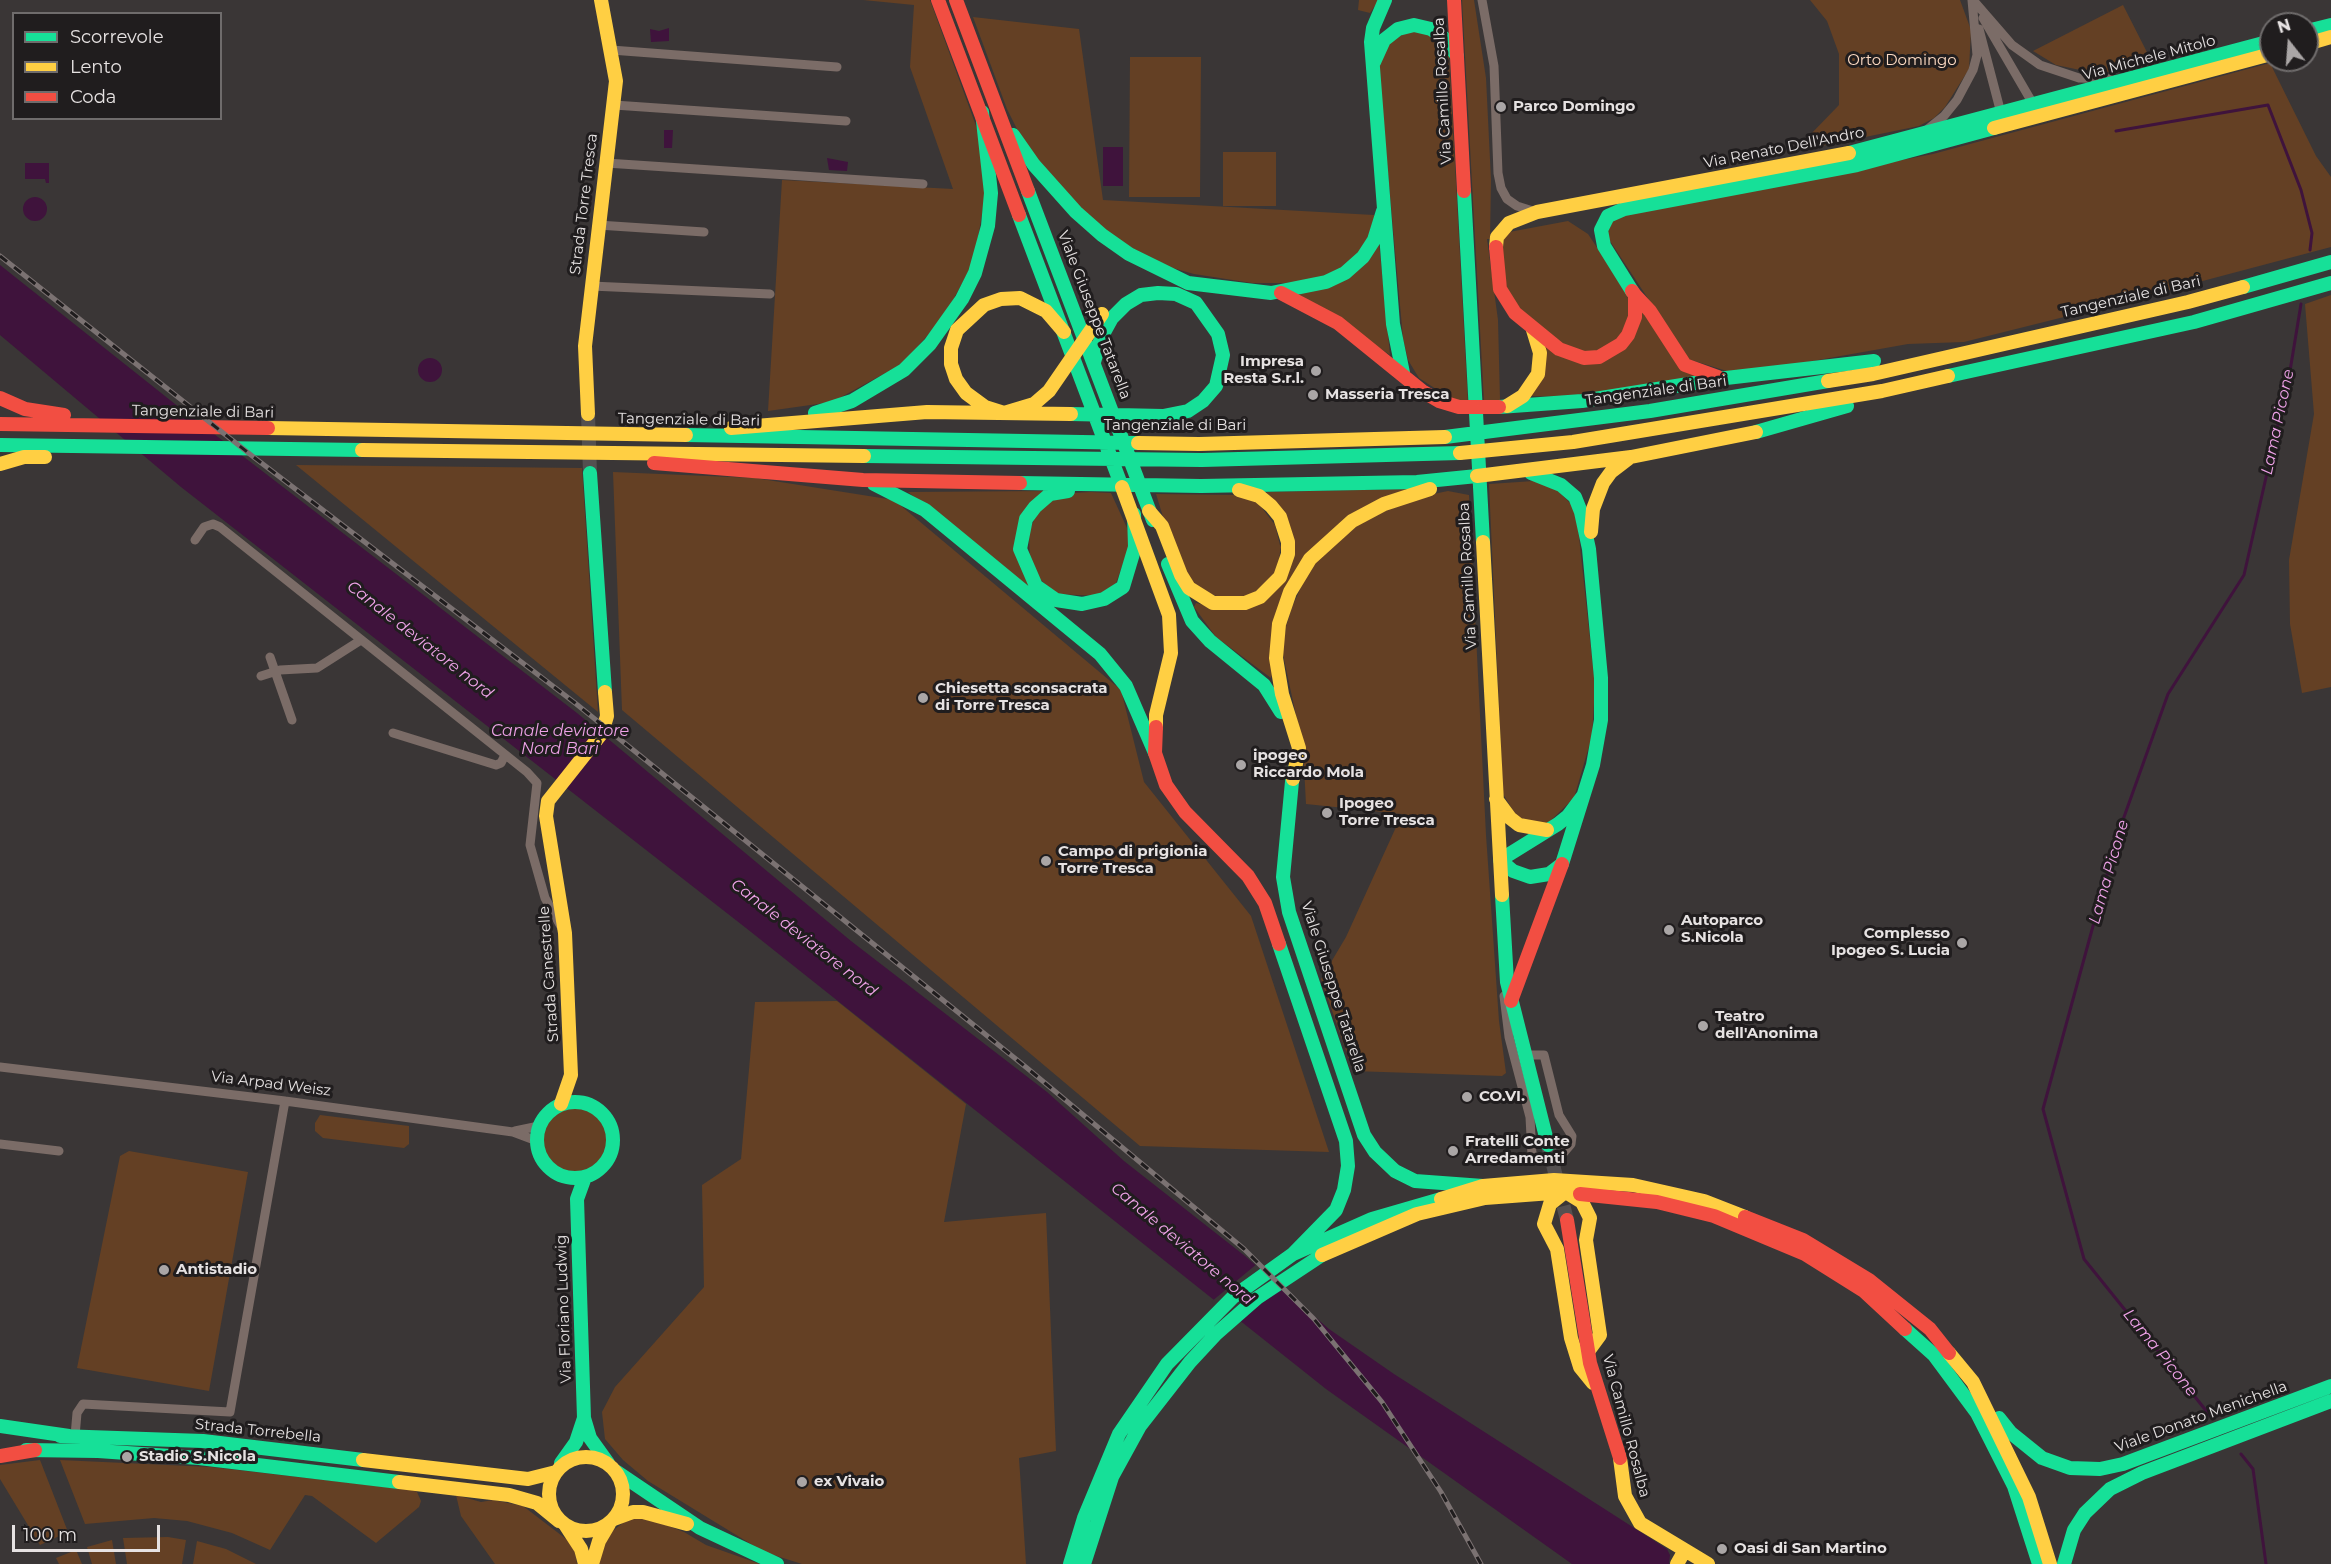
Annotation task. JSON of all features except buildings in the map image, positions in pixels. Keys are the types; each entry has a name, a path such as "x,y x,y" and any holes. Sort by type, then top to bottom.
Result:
{"main road":[{"name":"Strada Torre Tresca","path":"588,414 585,346 616,81 601,0"},
{"path":"938,0 1166,599 1171,635 1167,671 1156,715 1155,753"},
{"name":"Viale Giuseppe Tatarella","path":"956,0 1094,362 1178,591 1192,621 1210,641 1251,672 1274,697 1290,740 1293,778 1283,878 1289,912 1364,1135 1375,1152 1395,1172 1415,1181 1483,1186"},
{"path":"1385,0 1373,28 1372,70 1393,324 1403,373"},
{"name":"Via Camillo Rosalba","path":"1454,0 1507,982 1548,1145"},
{"path":"1372,70 1384,40 1398,29 1414,25 1431,29 1444,38 1457,56"},
{"name":"Via Michele Mitolo","path":"2037,112 2139,77 2259,44"},
{"name":"Via Michele Mitolo","path":"2037,112 2259,57"},
{"path":"775,423 828,410 877,388 904,370 948,322 975,273 988,226 991,193 982,111"},
{"name":"Via Renato Dell'Andro","path":"2003,121 1918,136 1857,152 1537,212 1509,223 1501,230 1495,246 1500,289 1515,313 1533,330 1572,355 1599,357 1612,351 1628,335 1635,316 1635,295 1605,246 1601,230 1608,216 1624,209 1857,165 2037,112"},
{"path":"1001,116 1034,165 1076,212 1129,254 1188,283"},
{"path":"1064,332 1046,311 1020,298 1001,299 984,305 957,330 951,348 951,364 956,379 966,393 985,407 1004,413 1034,404 1049,391 1108,305 1119,295 1136,286 1155,282 1188,283 1225,290 1281,293 1326,282 1345,273 1363,257 1374,240 1383,211"},
{"name":"Tangenziale di Bari","path":"93,421 147,416 186,428 678,437 1199,444 1428,439 1650,411 1873,374 2187,302 2331,262"},
{"path":"0,445 1202,460 1431,456 1573,442 1882,391 2194,322 2331,283"},
{"path":"678,437 775,423 927,412 1163,416 1188,411 1203,401 1216,386 1223,355 1218,334 1196,303 1176,294 1158,292 1141,296 1126,304 1112,318 1101,338 1094,362"},
{"path":"1281,293 1338,322 1403,373 1422,391 1439,401 1459,407 1505,407 1582,401 1726,378 1813,370 1911,356 1938,359"},
{"path":"1635,295 1650,311 1685,365 1708,375 1726,378"},
{"path":"1505,407 1523,396 1533,385 1538,374 1540,353 1533,330"},
{"path":"624,453 661,465 863,480 1201,486 1463,479 1630,457 1781,427 1838,411 1882,391"},
{"path":"0,398 25,409 93,421"},
{"path":"0,424 93,421"},
{"path":"0,464 24,457 71,457 109,447"},
{"path":"1589,549 1597,495 1611,472 1630,457"},
{"path":"1511,1001 1579,815 1598,743 1602,700 1589,549 1581,512 1575,498 1561,485 1526,472"},
{"name":"Strada Canestrelle","path":"585,1103 576,1092 571,1075 565,933 547,831 548,801 602,733 607,716 590,473"},
{"path":"1293,778 1299,748 1296,730 1282,694 1276,658 1280,624 1298,577 1322,546 1367,512 1408,495 1463,479"},
{"path":"863,480 888,489 924,510 1100,654 1126,686 1166,785 1185,812 1248,876 1265,903 1346,1142 1348,1166 1344,1190 1336,1210 1293,1254 1233,1297 1209,1319 1155,1380 1119,1434 1084,1518 1070,1564"},
{"path":"1108,485 1050,494 1026,519 1020,549 1036,586 1056,600 1082,604 1104,599 1123,587 1136,547 1134,514"},
{"path":"1149,511 1162,526 1181,575 1189,588 1213,603 1229,605 1245,603 1260,597 1272,588 1285,566 1288,542 1280,517 1258,496 1244,490 1201,486"},
{"path":"1562,864 1549,874 1530,878 1513,871 1500,860 1568,816 1583,796"},
{"path":"1496,799 1510,818 1519,825 1547,830"},
{"name":"Strada Canestrelle","path":"561,1104 571,1075"},
{"path":"561,1176 585,1177 601,1168 607,1161 613,1143 609,1123 595,1107 585,1103 561,1104 551,1110 539,1126 537,1141 545,1164 569,1183 577,1199"},
{"name":"Via Floriano Ludwig","path":"584,1418 577,1199 585,1177"},
{"path":"1293,1254 1372,1219 1483,1186 1554,1180 1633,1185 1704,1201 1803,1240 1869,1280 1921,1321 1958,1361 1973,1382 2029,1497 2050,1564"},
{"path":"1565,1192 1582,1202 1590,1218 1586,1240 1600,1335 1589,1350"},
{"path":"1565,1192 1550,1204 1544,1224 1557,1249 1571,1338 1580,1367 1595,1384"},
{"path":"1111,1455 1140,1426 1183,1370 1239,1313 1302,1266 1362,1235 1426,1212 1485,1198 1565,1192 1657,1202 1713,1216 1778,1241 1828,1267 1864,1291 1917,1338 1953,1378 1977,1413 2003,1462 2021,1506 2039,1564"},
{"name":"Via Camillo Rosalba","path":"1567,1220 1595,1384 1621,1460 1625,1496 1640,1523 1708,1564"},
{"path":"1803,1240 1828,1267 1869,1280"},
{"path":"1084,1564 1112,1477 1140,1426 1155,1380"},
{"name":"Viale Donato Menichella","path":"1973,1382 2011,1433 2042,1458 2059,1465 2086,1469 2123,1464 2331,1386"},
{"name":"Viale Donato Menichella","path":"2064,1564 2074,1530 2085,1513 2098,1498 2128,1479 2331,1401"},
{"path":"584,1418 590,1438 612,1467 623,1493 612,1522 599,1541 592,1564"},
{"path":"584,1418 576,1442 557,1470 549,1492 550,1503 581,1549 585,1564"},
{"path":"0,1426 72,1436"},
{"name":"Strada Torrebella","path":"0,1436 203,1441 528,1479 557,1470"},
{"path":"0,1450 99,1451 199,1458 509,1495 537,1503 562,1524 588,1531 633,1512 643,1512 700,1528 777,1564"},
{"path":"0,1456 35,1450"},
{"path":"557,1470 575,1458 588,1456 612,1467 700,1528"},
{"path":"1677,1564 1684,1550"}],"street":[{"path":"1482,0 1494,66 1498,173 1501,188 1507,199 1517,206 1537,212"},
{"path":"1973,0 2012,45 2040,65 2079,78 2106,80 2139,77"},
{"path":"1973,0 2037,112"},
{"path":"1973,0 2003,121"},
{"path":"1918,136 1944,116 1957,100 1973,70 1977,55 1973,0"},
{"path":"611,50 837,67"},
{"path":"614,105 846,121"},
{"path":"606,163 923,184"},
{"path":"598,225 704,232"},
{"path":"591,286 770,294"},
{"path":"195,540 204,527 213,524 220,527 506,755 537,783 530,845 545,898 565,933"},
{"path":"261,676 317,668 361,640"},
{"path":"270,657 292,720"},
{"path":"393,733 496,765 501,763 506,755"},
{"path":"1507,982 1504,1012 1530,1118 1532,1155 1544,1159 1560,1157 1571,1144 1572,1136 1559,1116 1544,1055 1526,1055"},
{"name":"Via Arpad Weisz","path":"0,1067 513,1131 537,1141"},
{"path":"72,1436 77,1413 83,1404 230,1412 285,1101"},
{"path":"513,1131 539,1126"},
{"path":"0,1144 59,1151"}],"green space":[{"path":"863,0 930,0 979,134 987,185 974,261 944,317 902,364 832,402 768,411 782,180 953,189 910,67 914,5"},
{"path":"1359,0 1379,0 1370,13 1358,10"},
{"path":"1462,0 1474,0 1486,78 1491,180 1490,239 1487,239 1498,320 1500,400 1484,402"},
{"name":"Orto Domingo","path":"1810,0 1960,0 1971,30 1969,69 1945,107 1934,118 1919,126 1787,153 1809,136 1839,105 1839,54 1827,21"},
{"path":"2123,5 2153,64 2122,72 2090,72 2056,65 2033,51"},
{"path":"973,17 1079,29 1103,200 1374,215 1374,223 1367,242 1350,264 1325,279 1286,283 1252,283 1194,274 1169,267 1126,245 1101,229 1062,193 1022,139 1007,109"},
{"path":"1410,30 1434,35 1449,55 1468,403 1453,400 1419,378 1408,360 1403,338 1378,63 1384,46"},
{"path":"1130,57 1201,57 1200,197 1129,197"},
{"path":"2259,66 2259,72 2274,72 2316,156 2331,177 2331,247 1964,342 1908,344 1779,367 1730,372 1688,359 1608,238 1608,224 1618,215 1933,154"},
{"path":"1223,152 1276,152 1276,206 1223,206"},
{"path":"1568,221 1588,234 1624,288 1630,303 1629,317 1620,337 1601,350 1585,353 1568,348 1526,316 1508,293 1502,261 1504,233"},
{"path":"1379,242 1390,355 1297,293 1320,289"},
{"path":"2331,295 2331,687 2302,693 2290,624 2289,560 2314,414 2305,304"},
{"path":"1640,306 1697,378 1565,397 1531,396 1545,347 1609,358"},
{"path":"296,465 582,468 598,712"},
{"path":"613,472 755,478 894,500 1121,690 1144,782 1251,916 1329,1152 1140,1146 622,710"},
{"path":"1534,481 1551,484 1576,509 1595,686 1592,736 1574,798 1547,824 1518,819 1503,794 1489,484"},
{"path":"1406,489 1307,556 1271,678 1216,637 1194,607 1196,603 1223,609 1287,574 1267,492"},
{"path":"1044,491 1026,510 1029,587 908,492"},
{"path":"1448,491 1469,495 1486,835 1499,1021 1506,1073 1502,1076 1353,1071 1321,979 1346,937 1402,814 1306,804 1303,748 1282,650 1288,616 1311,565 1370,515 1414,498"},
{"path":"1072,493 1111,493 1132,539 1116,583 1100,596 1055,594 1030,569 1029,532 1036,515 1049,502"},
{"path":"1156,494 1236,495 1255,499 1282,534 1278,570 1258,592 1229,601 1193,587 1165,523"},
{"path":"837,1001 966,1104 944,1222 1046,1213 1056,1451 1019,1458 1026,1564 802,1564 764,1552 648,1481 623,1460 605,1439 602,1412 615,1387 704,1287 702,1185 741,1159 755,1002"},
{"path":"569,1107 583,1107 595,1112 604,1121 609,1140 607,1153 600,1164 583,1173 569,1173 557,1168 548,1159 543,1147 543,1133 548,1121 557,1112"},
{"path":"320,1115 409,1126 409,1144 404,1148 323,1138 315,1131 315,1123"},
{"name":"Antistadio","path":"129,1151 248,1172 209,1391 77,1368 120,1156"},
{"path":"40,1460 68,1532 40,1545 0,1479 0,1465"},
{"path":"60,1460 211,1467 412,1490 417,1492 421,1501 419,1507 376,1543 312,1496 305,1495 270,1550 232,1533 187,1521 154,1518 85,1524"},
{"path":"456,1495 481,1502 493,1500 523,1506 574,1545 577,1564 495,1564 461,1516"},
{"path":"636,1516 656,1521 684,1532 706,1545 760,1564 599,1564 599,1554 610,1533"},
{"path":"168,1537 186,1540 182,1564 127,1564 123,1538"},
{"path":"112,1540 116,1564 92,1564 87,1547"},
{"path":"197,1541 226,1549 256,1564 193,1564"},
{"path":"76,1550 82,1564 59,1564 56,1558"}],"water":[{"path":"669,28 669,41 651,42 650,29 659,31"},
{"path":"664,130 673,130 672,148 664,148"},
{"path":"1103,147 1123,147 1123,186 1103,186"},
{"path":"827,158 848,162 847,171 829,170"},
{"path":"25,163 49,163 49,183 46,183 45,179 25,179"},
{"path":"35,197 43,201 47,209 43,217 35,221 27,217 23,209 27,201"},
{"name":"Canale deviatore Nord Bari","path":"0,265 175,404 577,713 851,941 1047,1092 1124,1161 1245,1256 1329,1329 1394,1374 1667,1549 1670,1555 1669,1564 1572,1564 1326,1389 746,928 181,487 0,335"},
{"path":"430,358 439,361 442,370 439,379 430,382 421,379 418,370 421,361"}],"pier":[{"path":"1258,1263 1284,1286 1237,1323 1211,1302"}],"waterway":[{"name":"Lama Picone","path":"2116,131 2268,105 2301,190 2312,233 2310,250"},
{"name":"Lama Picone","path":"2212,1418 2084,1259 2043,1109 2119,831 2168,694 2244,575 2290,371 2301,304"},
{"name":"Lama Picone","path":"2241,1454 2253,1469 2266,1564"}],"tunnel":[{"path":"588,414 590,473"},
{"path":"1548,1145 1567,1220"}],"railway":[{"path":"0,256 251,455 575,703 1027,1068 1244,1249 1314,1319 1382,1402 1441,1492 1481,1564"}],"traffic: fast":[{"path":"1385,0 1373,28 1371,42 1393,324 1403,373"},
{"path":"1374,62 1384,40 1398,29 1414,25 1431,29 1444,38 1457,56"},
{"path":"2319,28 2331,25"},
{"path":"1849,153 2259,44"},
{"path":"815,413 852,401 904,370 930,344 962,299 975,273 988,226 991,193 982,112"},
{"path":"1632,291 1604,246 1601,230 1608,216 1624,209 1857,165 1994,128"},
{"path":"1013,135 1034,165 1076,212 1102,235 1129,254 1188,283 1271,293 1326,282 1345,273 1363,257 1374,240 1383,211"},
{"path":"1028,191 1153,520"},
{"path":"1464,191 1483,542"},
{"path":"1019,215 1122,487"},
{"path":"2243,287 2331,262"},
{"path":"1948,376 2194,322 2331,283"},
{"path":"1071,414 1163,416 1188,411 1203,401 1216,386 1223,355 1218,334 1196,303 1176,294 1158,293 1141,295 1126,304 1112,318 1101,338 1094,362"},
{"path":"1499,407 1582,401 1726,378 1874,361"},
{"path":"1445,437 1650,411 1828,381"},
{"path":"1756,432 1847,406"},
{"path":"686,435 1138,443"},
{"path":"0,445 362,450"},
{"path":"864,456 1202,460 1460,453"},
{"path":"590,473 605,692"},
{"path":"1531,473 1561,485 1575,497 1581,512 1589,549 1601,678 1601,720 1593,765 1562,864 1549,874 1530,877 1513,871 1500,860 1558,824 1568,816 1583,796"},
{"path":"1020,483 1201,486 1417,482 1477,476"},
{"path":"874,484 925,510 1100,654 1126,686 1155,753"},
{"path":"1068,491 1050,494 1035,507 1026,519 1020,549 1036,586 1056,600 1082,604 1104,599 1123,587 1135,547 1134,514"},
{"path":"1168,564 1192,621 1210,641 1264,685 1281,712"},
{"path":"1293,771 1283,877 1289,912 1364,1135 1375,1152 1395,1171 1415,1181 1483,1186"},
{"path":"1502,895 1507,982 1548,1145"},
{"path":"1279,944 1346,1141 1348,1166 1344,1190 1336,1210 1293,1254"},
{"path":"575,1102 590,1105 602,1113 610,1125 613,1140 610,1155 602,1167 590,1175 575,1178 560,1175 548,1167 540,1155 537,1140 540,1125 548,1113 560,1105 575,1102"},
{"path":"585,1177 577,1199 584,1418 590,1438 608,1463"},
{"path":"1070,1564 1084,1518 1119,1434 1167,1364 1233,1297 1293,1254 1372,1219 1441,1199"},
{"path":"1084,1564 1112,1477 1140,1426 1190,1362 1216,1334 1257,1298 1322,1255"},
{"path":"1905,1329 1934,1355 1977,1413 2014,1486 2039,1564"},
{"path":"1999,1418 2011,1433 2042,1458 2070,1468 2100,1469 2123,1464 2331,1386"},
{"path":"2064,1564 2074,1530 2085,1513 2110,1489 2142,1473 2331,1401"},
{"path":"561,1463 576,1442 584,1418"},
{"path":"0,1426 69,1436"},
{"path":"60,1436 203,1441 363,1460"},
{"path":"26,1450 98,1451 199,1458 399,1482"},
{"path":"617,1472 700,1528 777,1564"}],"traffic: slow":[{"path":"588,414 585,346 616,81 601,0"},
{"path":"2319,40 2331,37"},
{"path":"1994,128 2259,57"},
{"path":"1496,247 1497,237 1509,223 1537,212 1849,153"},
{"path":"1828,381 1873,374 2188,302 2243,287"},
{"path":"1064,332 1046,311 1020,298 1001,299 984,305 957,330 951,348 951,364 956,379 966,393 985,407 1004,413 1034,404 1049,391 1102,314"},
{"path":"1507,406 1523,396 1538,374 1540,353 1533,330"},
{"path":"1460,453 1573,442 1882,391 1948,376"},
{"path":"731,428 927,412 1071,414"},
{"path":"268,428 686,435"},
{"path":"1477,476 1631,457 1756,432"},
{"path":"1138,443 1199,444 1445,437"},
{"path":"362,450 864,456"},
{"path":"0,464 24,457 45,457"},
{"path":"1591,532 1593,509 1603,483 1611,472 1628,459"},
{"path":"1122,487 1169,615 1171,653 1156,715 1156,727"},
{"path":"1293,779 1299,748 1282,694 1276,658 1279,624 1290,592 1310,559 1352,521 1384,504 1430,489"},
{"path":"1149,511 1162,526 1181,575 1189,588 1213,603 1245,603 1260,597 1280,577 1288,554 1288,542 1280,517 1271,506 1259,496 1239,490"},
{"path":"1483,542 1502,895"},
{"path":"561,1104 571,1075 565,933 546,816 548,801 602,733 607,716 605,692"},
{"path":"1496,799 1510,818 1519,825 1547,830"},
{"path":"1441,1199 1483,1186 1554,1180 1633,1185 1704,1201 1745,1217"},
{"path":"1565,1192 1550,1204 1544,1224 1557,1249 1571,1338 1580,1367 1593,1383"},
{"path":"1322,1255 1417,1214 1485,1198 1565,1192 1580,1194"},
{"path":"1569,1194 1582,1202 1590,1218 1586,1240 1600,1335 1589,1350"},
{"path":"1949,1353 1973,1382 2029,1497 2050,1564"},
{"path":"579,1457 593,1457 607,1463 617,1473 623,1487 623,1494 623,1501 617,1515 607,1525 593,1531 579,1531 565,1525 555,1515 549,1501 549,1487 555,1473 565,1463 579,1457"},
{"path":"1620,1458 1625,1496 1640,1523 1708,1564"},
{"path":"363,1460 528,1479 556,1472"},
{"path":"399,1482 509,1495 537,1503 559,1521"},
{"path":"614,1519 633,1512 643,1512 687,1524"},
{"path":"592,1564 599,1541 609,1524"},
{"path":"566,1526 581,1549 585,1564"},
{"path":"1677,1564 1685,1550"}],"traffic: jam":[{"path":"938,0 1019,215"},
{"path":"956,0 1028,191"},
{"path":"1454,0 1464,191"},
{"path":"1496,247 1500,289 1515,313 1559,349 1584,358 1599,357 1621,344 1628,335 1635,317 1635,295 1632,291"},
{"path":"1281,293 1338,323 1422,391 1439,401 1459,407 1499,407"},
{"path":"1635,295 1650,311 1685,365 1718,377"},
{"path":"0,398 25,409 64,415"},
{"path":"0,424 268,428"},
{"path":"654,463 863,480 1020,483"},
{"path":"1156,727 1155,753 1166,785 1185,812 1248,876 1265,903 1279,944"},
{"path":"1511,1001 1562,864"},
{"path":"1580,1194 1657,1202 1714,1216 1805,1254 1864,1291 1905,1329"},
{"path":"1745,1217 1803,1240 1869,1280 1930,1329 1949,1353"},
{"path":"1567,1220 1590,1363 1620,1458"},
{"path":"0,1456 35,1450"}],"place":[{"name":"Parco Domingo","path":"1501,107"},
{"name":"Impresa Resta S.r.l.","path":"1316,371"},
{"name":"Masseria Tresca","path":"1313,395"},
{"name":"Chiesetta sconsacrata di Torre Tresca","path":"923,698"},
{"name":"ipogeo Riccardo Mola","path":"1241,765"},
{"name":"Ipogeo Torre Tresca","path":"1327,813"},
{"name":"Campo di prigionia Torre Tresca","path":"1046,861"},
{"name":"Autoparco S.Nicola","path":"1669,930"},
{"name":"Complesso Ipogeo S. Lucia","path":"1962,943"},
{"name":"Teatro dell'Anonima","path":"1703,1026"},
{"name":"CO.VI.","path":"1467,1097"},
{"name":"Fratelli Conte Arredamenti","path":"1453,1151"},
{"name":"Antistadio","path":"164,1270"},
{"name":"Stadio S.Nicola","path":"127,1457"},
{"name":"ex Vivaio","path":"802,1482"},
{"name":"Oasi di San Martino","path":"1722,1549"}],"water label":[{"name":"Canale deviatore nord","path":"420,640"},
{"name":"Canale deviatore nord","path":"804,938"},
{"name":"Canale deviatore nord","path":"1182,1244"}]}
